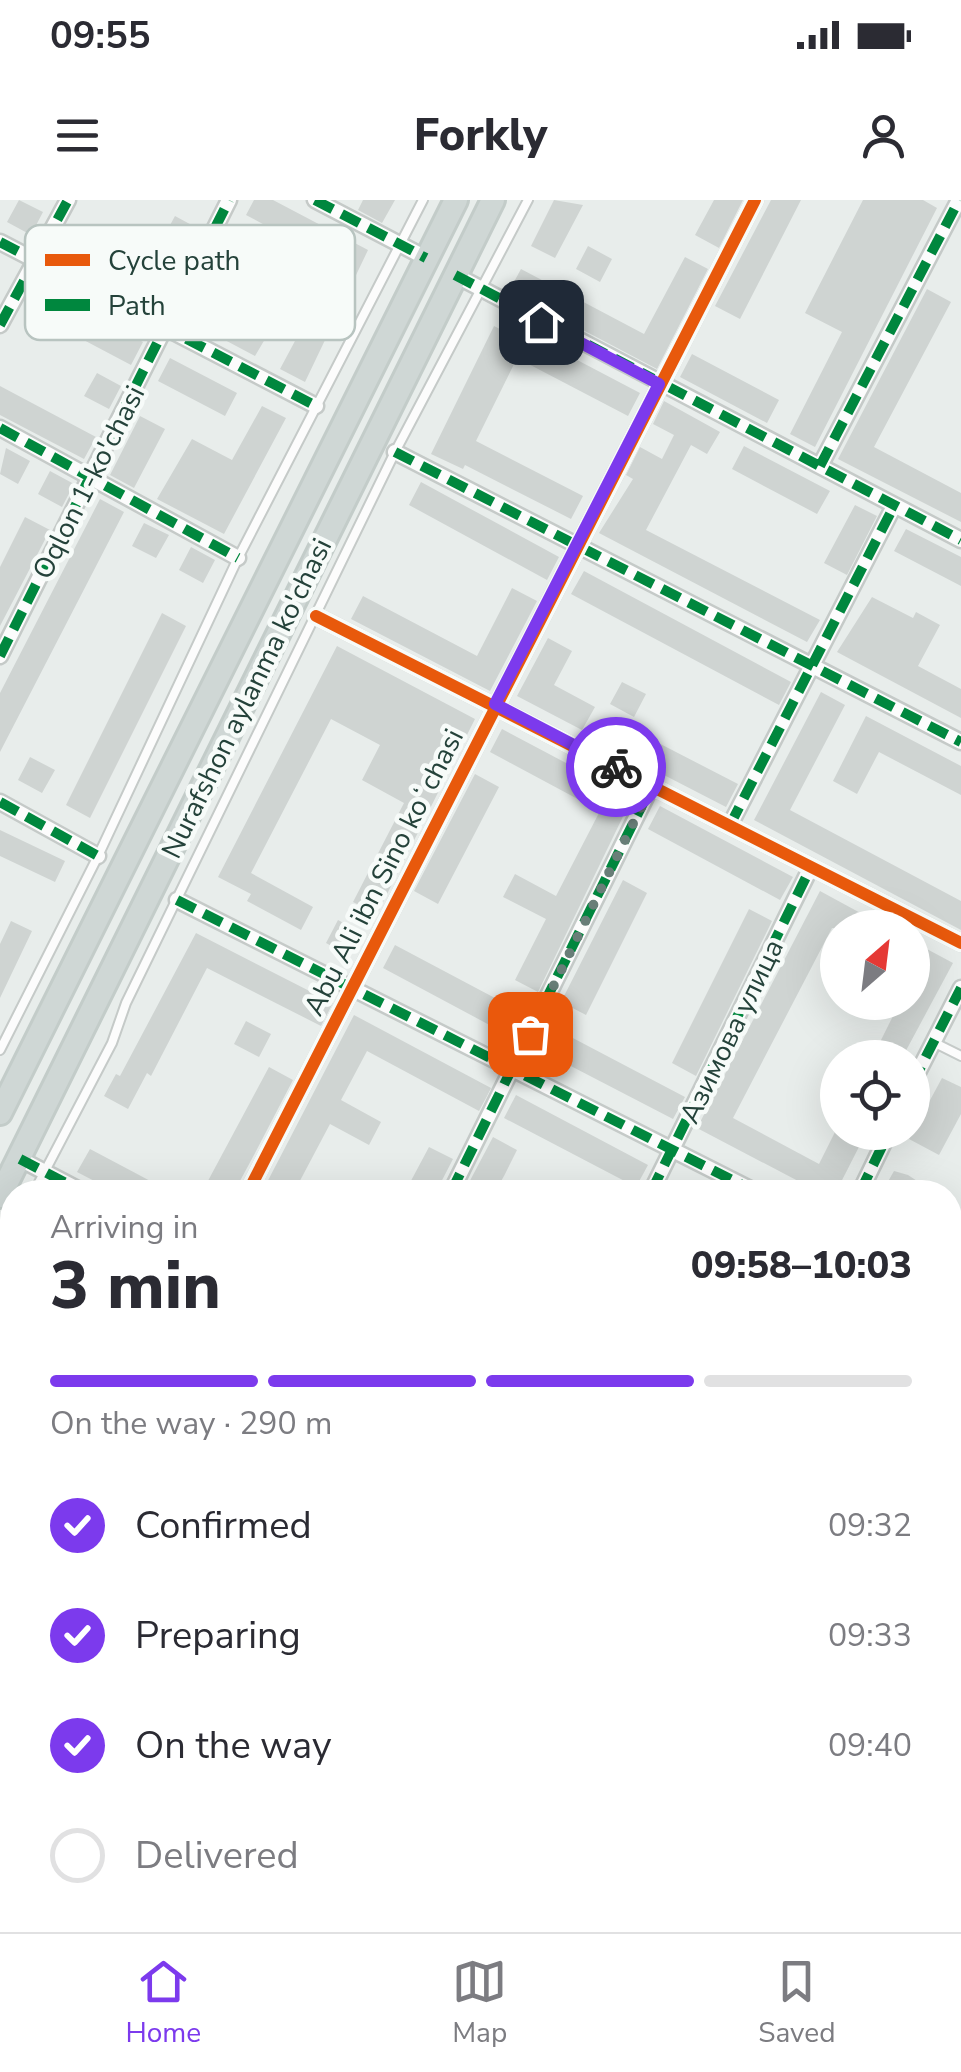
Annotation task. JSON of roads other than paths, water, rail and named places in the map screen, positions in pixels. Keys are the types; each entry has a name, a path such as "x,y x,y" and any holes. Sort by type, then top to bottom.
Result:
{"main road":[{"name":"Nurafshon aylanma ko'chasi","path":"9,1180 493,200"},
{"name":"Nurafshon aylanma ko'chasi","path":"0,1113 454,203"},
{"path":"454,203 482,222"},
{"path":"340,428 372,444"}],"street":[{"path":"54,225 68,200"},
{"name":"Oqlon 1-ko'chasi","path":"217,225 229,200"},
{"path":"315,200 426,258"},
{"name":"Abu Ali ibn Sino koʻchasi","path":"254,1180 754,200"},
{"path":"820,466 958,200"},
{"path":"0,242 25,256"},
{"path":"455,275 961,540"},
{"path":"0,326 25,280"},
{"name":"Oqlon 1-ko'chasi","path":"0,656 160,340"},
{"path":"185,340 316,406"},
{"path":"0,428 238,558"},
{"path":"395,452 961,742"},
{"path":"730,824 894,506"},
{"path":"316,616 961,944"},
{"path":"456,1180 652,785"},
{"path":"0,802 98,856"},
{"name":"Азимова улица","path":"657,1180 810,869"},
{"path":"177,900 732,1180"},
{"path":"930,1048 961,988"},
{"path":"866,1180 880,1150"},
{"path":"20,1159 60,1180"}],"lane":[{"path":"355,331 423,200"},
{"path":"41,1180 112,1043 177,900 395,452 528,200"},
{"path":"0,1050 98,856 238,558 350,340"},
{"path":"395,396 419,407"},
{"path":"933,1042 961,1056"}]}
